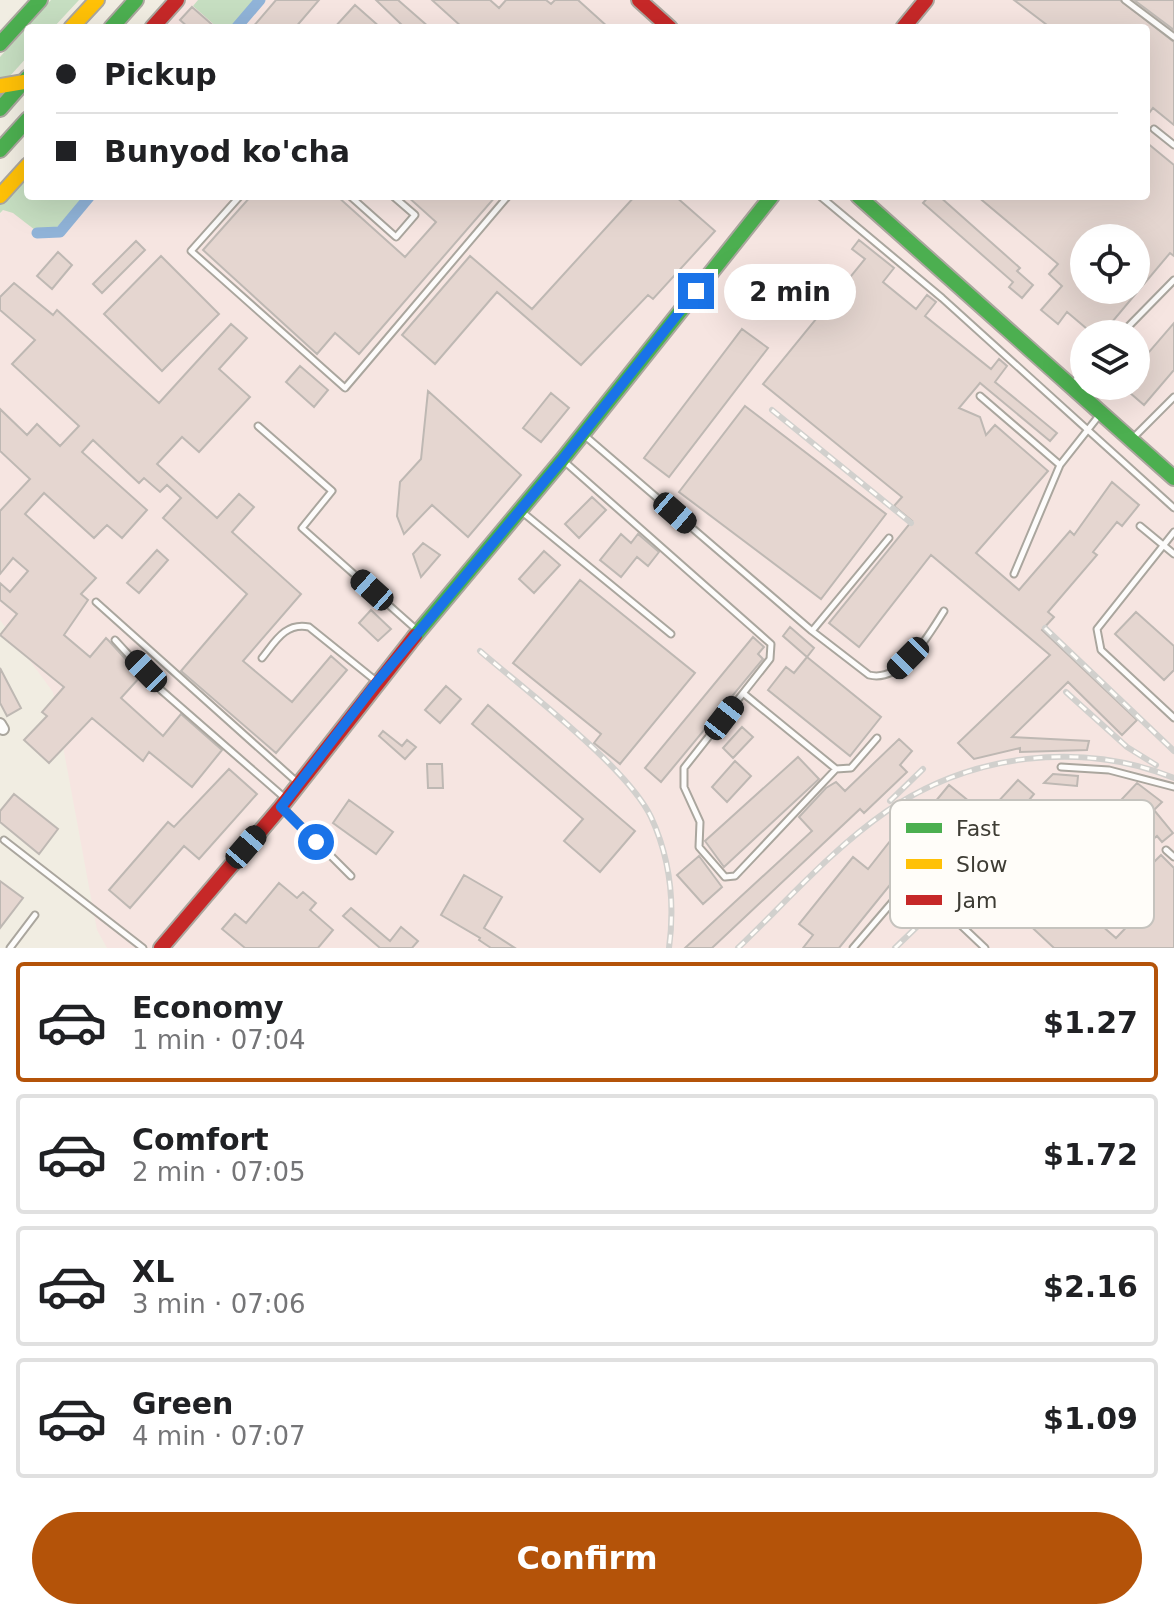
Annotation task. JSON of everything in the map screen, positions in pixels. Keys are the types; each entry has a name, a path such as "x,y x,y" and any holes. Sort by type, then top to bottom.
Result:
{"street":[{"path":"0,44 40,0"},
{"path":"75,24 97,0"},
{"path":"115,24 136,0"},
{"path":"160,24 177,0"},
{"path":"639,0 666,24"},
{"path":"906,24 926,0"},
{"path":"0,86 24,80"},
{"path":"0,109 24,82"},
{"path":"0,150 24,123"},
{"path":"0,196 24,169"},
{"path":"161,948 284,803 377,682 562,460 769,200"},
{"path":"863,200 1070,384"},
{"path":"1088,400 1174,478"}],"lane":[{"path":"1125,0 1174,37"},
{"path":"1154,129 1174,145"},
{"path":"236,200 191,251 345,388 505,200"},
{"path":"354,200 396,237 415,215 398,200"},
{"path":"825,200 942,298 1174,508"},
{"path":"1135,320 1174,280"},
{"path":"980,396 1060,465"},
{"path":"1132,440 1174,397"},
{"path":"1014,574 1060,465 1101,412"},
{"path":"258,426 332,491 302,528 419,632"},
{"path":"583,434 856,667 880,677 892,674 923,643 944,611"},
{"path":"562,460 768,639 772,652 770,659 684,768 682,777 700,822 699,847 725,877 735,876 836,769 851,768 877,738"},
{"path":"521,510 671,634"},
{"path":"1140,526 1174,554"},
{"path":"1174,532 1097,629 1101,650 1174,718"},
{"path":"812,631 889,538"},
{"path":"96,602 299,783"},
{"path":"262,658 286,628 298,624 309,627 377,682"},
{"path":"115,640 161,690 284,803 351,876"},
{"path":"743,693 836,769"},
{"path":"1061,767 1109,770 1174,787"},
{"path":"4,840 143,948"},
{"path":"1166,850 1174,857"},
{"path":"853,948 890,905"},
{"path":"10,948 35,915"},
{"path":"964,928 985,948"}],"shaded area":[{"path":"186,0 1174,0 1174,948 107,948 97,930 53,692 0,620 0,214 24,187 24,200 1150,200 1150,24 165,24"}],"green space":[{"path":"51,0 79,0 57,24 30,24"},
{"path":"198,0 256,0 235,24 213,24 193,6"},
{"path":"24,30 24,60 10,76 0,78 0,57"},
{"path":"24,179 24,200 81,200 57,227 35,230 13,213 3,210 0,213 0,205"}],"building":[{"path":"276,0 319,0 298,24 255,24"},
{"path":"376,0 398,0 425,24 401,24"},
{"path":"432,0 490,0 499,8 506,0 546,0 551,4 555,0 578,0 605,24 459,24"},
{"path":"1014,0 1120,0 1174,42 1174,125 1153,108 1150,112 1150,24 1046,24"},
{"path":"1134,0 1174,0 1174,30"},
{"path":"355,5 376,24 338,24"},
{"path":"192,7 211,24 184,24 180,20"},
{"path":"1150,145 1174,165 1174,256 1170,253 1150,277 1150,224 1070,224 1070,304 1127,304 1114,320 1076,320 1067,312 1058,324 1041,310 1062,286 1049,274 1058,264 982,200 1150,200"},
{"path":"247,200 341,200 405,257 436,222 411,200 493,200 359,354 335,333 317,354 203,250"},
{"path":"631,200 680,200 715,231 653,299 648,295 581,365 497,292 435,364 402,335 470,256 532,309"},
{"path":"926,200 944,200 1020,268 1017,271 1033,285 1022,298 1009,287 1013,282 923,203"},
{"path":"859,240 894,268 883,282 916,309 927,295 936,302 925,316 991,369 999,359 1007,366 995,382 1057,433 1050,441 980,383 959,408 980,417 986,435 995,425 1048,471 976,553 1019,590 1070,531 1074,535 1112,482 1139,505 1122,526 1117,522 1093,552 1097,555 1048,612 1054,617 1042,630 1137,720 1122,735 1068,682 1012,737 1089,741 1087,750 1020,752 1020,748 974,759 958,743 1050,655 931,555 859,647 829,623 912,521 894,506 902,497 763,384 865,259 852,249"},
{"path":"136,241 145,250 102,293 93,284"},
{"path":"58,252 72,265 52,289 37,276"},
{"path":"161,256 219,314 162,371 104,314"},
{"path":"14,283 53,315 57,310 159,403 231,324 247,338 219,369 250,397 199,452 182,437 157,464 217,518 239,494 254,507 232,532 301,594 243,661 292,702 331,656 347,670 276,753 181,671 247,594 163,518 181,498 167,485 160,492 144,478 139,483 93,440 82,452 147,510 122,538 107,525 94,538 44,493 25,514 96,578 81,594 88,600 64,635 90,657 106,638 110,642 141,676 121,698 163,736 181,714 222,750 192,787 149,752 143,761 92,718 49,763 24,740 47,716 42,712 64,687 0,635 17,614 0,600 0,583 10,592 28,571 13,558 0,574 0,511 30,479 0,451 0,409 27,435 37,424 60,446 79,426 12,364 35,340 0,310 0,297"},
{"path":"1174,323 1174,370 1150,398 1150,351"},
{"path":"742,329 768,348 669,477 644,458"},
{"path":"300,366 328,390 314,407 286,382"},
{"path":"428,391 521,475 468,537 432,505 404,534 397,516 400,482 421,459"},
{"path":"551,393 569,408 541,442 523,428"},
{"path":"745,406 886,514 821,599 679,492"},
{"path":"592,497 606,510 579,538 565,524"},
{"path":"621,534 631,543 638,534 659,552 648,566 637,557 621,577 600,560"},
{"path":"423,543 440,555 421,577 413,554"},
{"path":"157,550 168,560 139,593 127,583"},
{"path":"544,551 560,565 534,593 519,579"},
{"path":"580,580 695,673 620,764 594,743 601,734 513,663"},
{"path":"371,610 391,629 378,641 359,623"},
{"path":"1136,612 1174,646 1174,670 1164,680 1115,634"},
{"path":"790,627 814,648 807,657 783,636"},
{"path":"753,637 764,647 758,654 763,659 661,782 645,768"},
{"path":"807,657 881,717 850,756 768,690 786,667 794,673"},
{"path":"0,668 21,708 7,716 0,703"},
{"path":"446,686 461,699 440,723 425,710"},
{"path":"488,705 635,831 600,872 564,841 583,819 472,724"},
{"path":"742,727 753,737 733,758 723,748"},
{"path":"383,731 402,746 407,740 416,747 405,759 379,736"},
{"path":"899,739 912,751 900,765 907,772 864,813 860,809 712,948 685,948 812,831 799,817 826,788 836,782 845,791"},
{"path":"798,757 819,779 724,867 705,841"},
{"path":"735,761 751,776 727,802 712,787"},
{"path":"427,764 442,764 443,788 428,788"},
{"path":"229,769 257,794 199,859 184,846 130,908 109,890 168,822 174,827"},
{"path":"1053,774 1078,776 1077,786 1044,783"},
{"path":"1018,780 1034,794 1029,800 1000,800"},
{"path":"1137,783 1162,802 1154,810 1154,800 1121,800"},
{"path":"949,785 968,800 937,800"},
{"path":"14,794 58,829 39,854 0,822 0,811"},
{"path":"349,800 393,832 376,854 333,823"},
{"path":"1154,810 1173,833 1162,842 1157,836 1154,838"},
{"path":"890,841 890,885 839,948 803,948 813,935 799,924 853,857 868,869"},
{"path":"1161,855 1174,868 1174,948 1054,948 1033,928 1104,928 1116,938 1126,928 1154,928 1154,862"},
{"path":"699,856 722,887 703,904 677,875"},
{"path":"464,875 502,897 484,928 515,948 491,948 441,915"},
{"path":"0,881 23,898 0,928"},
{"path":"279,883 297,898 303,892 316,903 310,910 333,930 318,948 245,948 222,929 235,914 246,923"},
{"path":"351,908 390,941 401,927 418,941 412,948 380,948 343,916"}],"waterway":[{"path":"239,24 260,0"},
{"path":"37,233 60,232 87,200"}],"railway":[{"path":"772,410 911,523"},
{"path":"1045,628 1174,751"},
{"path":"480,651 573,730 639,797 651,817 667,865 671,898 669,948"},
{"path":"1066,692 1127,747 1156,765"},
{"path":"906,800 954,776 990,765 1027,759 1101,759 1138,766 1174,778"},
{"path":"891,800 923,769"},
{"path":"738,948 828,859 890,809"},
{"path":"895,948 916,928"}],"traffic: fast":[{"path":"0,44 40,0"},
{"path":"115,24 136,0"},
{"path":"0,109 24,82"},
{"path":"0,150 24,123"},
{"path":"415,636 562,460 769,200"},
{"path":"862,200 1174,478"}],"traffic: slow":[{"path":"75,24 97,0"},
{"path":"0,86 24,82"},
{"path":"0,196 24,169"}],"traffic: jam":[{"path":"156,24 177,0"},
{"path":"639,0 666,24"},
{"path":"906,24 926,0"},
{"path":"161,948 281,807 415,636"}],"route":[{"path":"316,842 281,807 377,682 562,460 696,291"}]}
